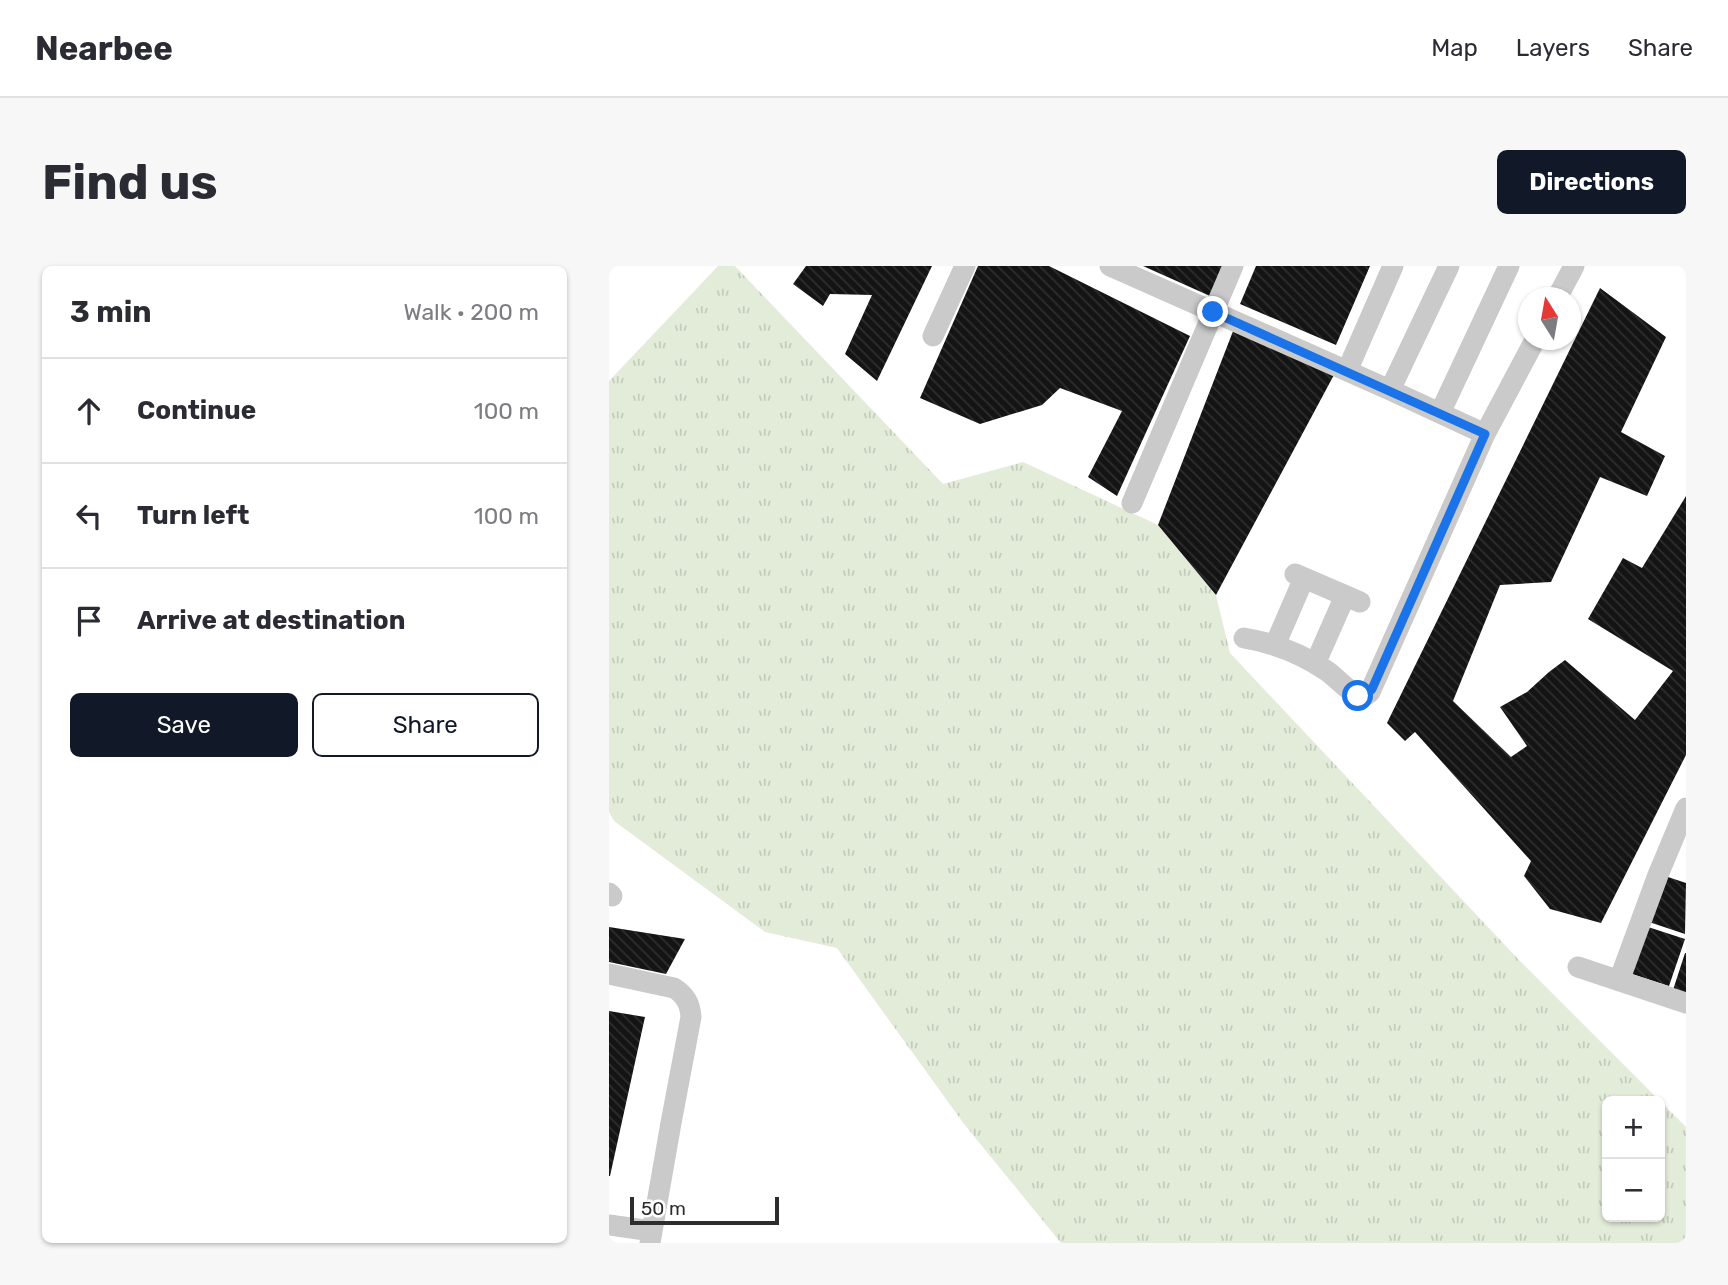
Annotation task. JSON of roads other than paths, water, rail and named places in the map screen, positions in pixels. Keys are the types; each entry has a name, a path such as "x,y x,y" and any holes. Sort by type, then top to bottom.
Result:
{"street":[{"path":"933,335 965,266"},
{"path":"1110,266 1485,434"},
{"path":"1132,503 1233,266"},
{"path":"1347,371 1393,266"},
{"path":"1390,390 1449,266"},
{"path":"1440,413 1509,266"},
{"path":"1563,287 1574,266"},
{"path":"1244,638 1275,645 1315,664 1358,696 1370,692 1485,434 1530,350"},
{"path":"1275,645 1299,576 1352,599 1315,664"},
{"path":"1619,981 1686,808"},
{"path":"1578,967 1686,1003"},
{"path":"609,974 674,988 687,1000 691,1017 651,1237 609,1225"}]}
